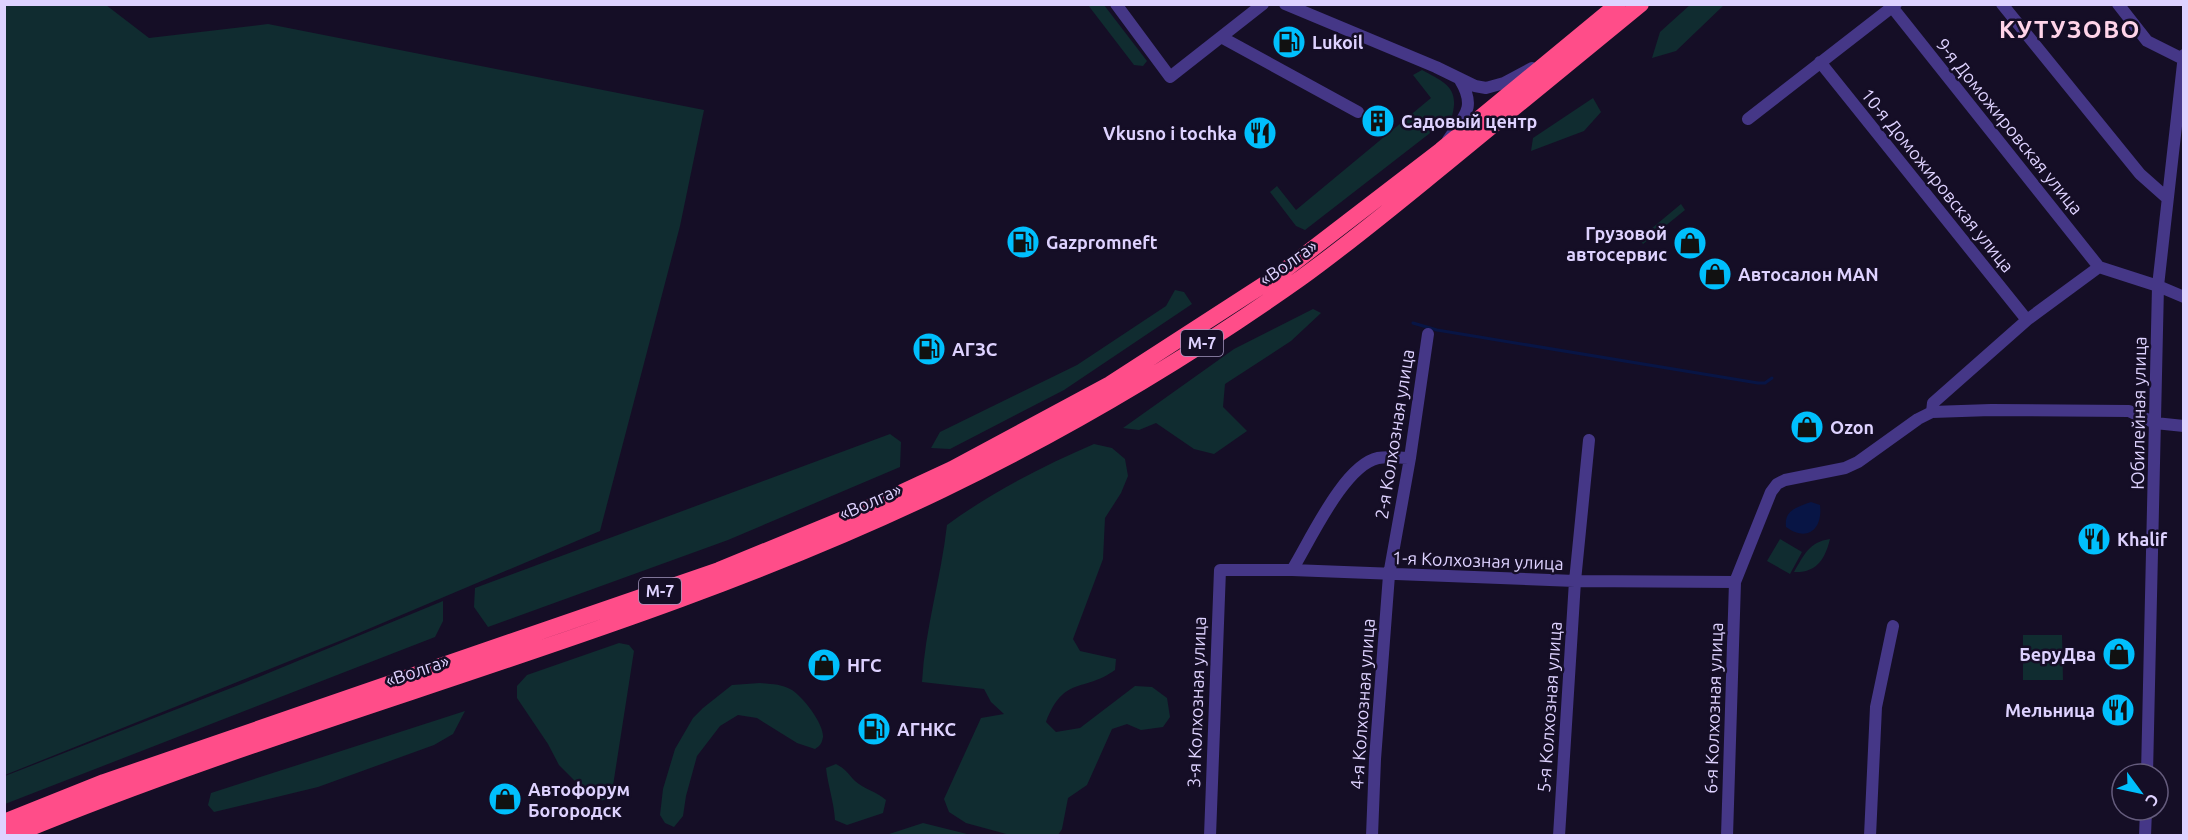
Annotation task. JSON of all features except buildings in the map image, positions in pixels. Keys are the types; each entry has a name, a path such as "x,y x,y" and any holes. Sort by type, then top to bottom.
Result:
{"highway":[{"name":"«Волга»","path":"4,822 104,782 718,570 855,514 952,469 1110,384 1276,276 1441,150 1618,4"},
{"name":"«Волга»","path":"11,836 123,792 722,584 850,532 944,489 1102,405 1183,356 1299,279 1366,229 1641,4"}],"street":[{"path":"1116,4 1170,77 1263,4"},
{"path":"1285,4 1436,67 1460,80 1486,88 1504,83 1556,55"},
{"path":"1313,4 1316,18"},
{"path":"2002,4 2140,174 2167,198"},
{"path":"2118,4 2147,41 2183,57"},
{"path":"1748,119 1894,6"},
{"name":"9-я Доможировская улица","path":"1894,6 2099,267"},
{"path":"1221,37 1358,112"},
{"name":"Юбилейная улица","path":"2147,762 2158,286 2183,57"},
{"name":"10-я Доможировская улица","path":"1820,62 2027,320"},
{"path":"1441,150 1466,112 1469,100 1460,80"},
{"path":"2184,297 2099,267 2027,320 1933,403 1932,412 2129,411 2155,423 2184,426"},
{"name":"2-я Колхозная улица","path":"1389,575 1410,458 1428,334"},
{"name":"6-я Колхозная улица","path":"1727,836 1735,582 1771,492 1777,484 1785,480 1829,472 1851,465 1918,419 1932,412"},
{"name":"5-я Колхозная улица","path":"1559,836 1575,581 1590,440"},
{"path":"1292,570 1344,482 1357,469 1377,458 1410,458"},
{"name":"1-я Колхозная улица","path":"1220,570 1292,570 1575,581 1735,582"},
{"name":"3-я Колхозная улица","path":"1210,836 1220,570"},
{"name":"4-я Колхозная улица","path":"1372,836 1375,759 1389,575"},
{"path":"1870,836 1876,707 1893,626"}],"green space":[{"path":"1691,4 1724,5 1676,51 1652,58 1660,32"},
{"path":"4,5 106,5 149,38 268,24 704,110 680,226 600,531 347,638 5,775"},
{"path":"1088,5 1104,5 1147,61 1143,66 1134,65"},
{"path":"1422,70 1443,82 1452,92 1454,106 1452,116 1305,230 1296,226 1270,192 1277,186 1296,210 1431,98 1413,75"},
{"path":"1593,98 1601,112 1584,131 1531,151 1533,138"},
{"path":"1681,204 1685,210 1643,244 1639,239"},
{"path":"1175,290 1184,292 1192,304 1064,390 950,449 931,448 940,432 1077,365 1166,306"},
{"path":"1313,309 1321,313 1291,341 1225,384 1223,407 1247,431 1214,454 1194,449 1156,423 1139,430 1123,428 1234,349"},
{"path":"890,434 901,442 900,467 728,540 488,627 474,607 475,588"},
{"path":"1094,444 1112,448 1125,459 1128,476 1121,493 1105,518 1103,559 1073,639 1080,651 1116,659 1115,670 1104,677 1067,691 1053,707 1046,722 1056,732 1080,728 1135,686 1152,687 1167,698 1170,717 1163,727 1141,730 1127,724 1112,729 1087,785 1068,798 1062,829 1058,835 1010,835 966,823 949,812 944,799 981,718 1004,714 991,702 984,689 922,682 926,643 947,525 1018,480"},
{"path":"1780,539 1802,552 1790,574 1767,561"},
{"path":"1830,539 1826,553 1819,563 1809,570 1794,572 1812,546"},
{"path":"443,601 443,621 435,637 5,804 5,776 244,683"},
{"path":"2023,635 2062,635 2063,680 2023,680"},
{"path":"619,643 629,645 634,651 612,792 608,798 601,801 579,785 559,765 548,744 517,698 517,686 527,675"},
{"path":"760,683 784,687 802,698 820,725 823,737 820,744 815,749 797,743 757,718 738,715 720,726 697,756 683,816 674,827 665,823 660,815 663,789 675,749 693,718 732,685"},
{"path":"465,711 453,734 434,745 318,787 214,812 208,805 211,793"},
{"path":"836,764 859,784 886,800 883,813 847,825 835,820 826,768"},
{"path":"923,823 971,835 886,835"}],"shaded area":[{"path":"1811,502 1820,505 1819,520 1812,531 1801,534 1786,527 1789,513"}],"waterway":[{"path":"1413,323 1437,330 1758,383 1765,383 1772,378"}],"place":[{"name":"Lukoil","path":"1289,42"},
{"name":"Садовый центр","path":"1378,121"},
{"name":"Vkusno i tochka","path":"1260,133"},
{"name":"Gazpromneft","path":"1023,242"},
{"name":"Грузовой автосервис","path":"1690,243"},
{"name":"Автосалон MAN","path":"1715,274"},
{"name":"АГЗС","path":"929,349"},
{"name":"Ozon","path":"1807,427"},
{"name":"Khalif","path":"2094,539"},
{"name":"БеруДва","path":"2119,654"},
{"name":"НГС","path":"824,665"},
{"name":"Мельница","path":"2118,710"},
{"name":"АГНКС","path":"874,729"},
{"name":"Автофорум Богородск","path":"505,799"}],"district":[{"name":"КУТУЗОВО","path":"2070,29"}]}
